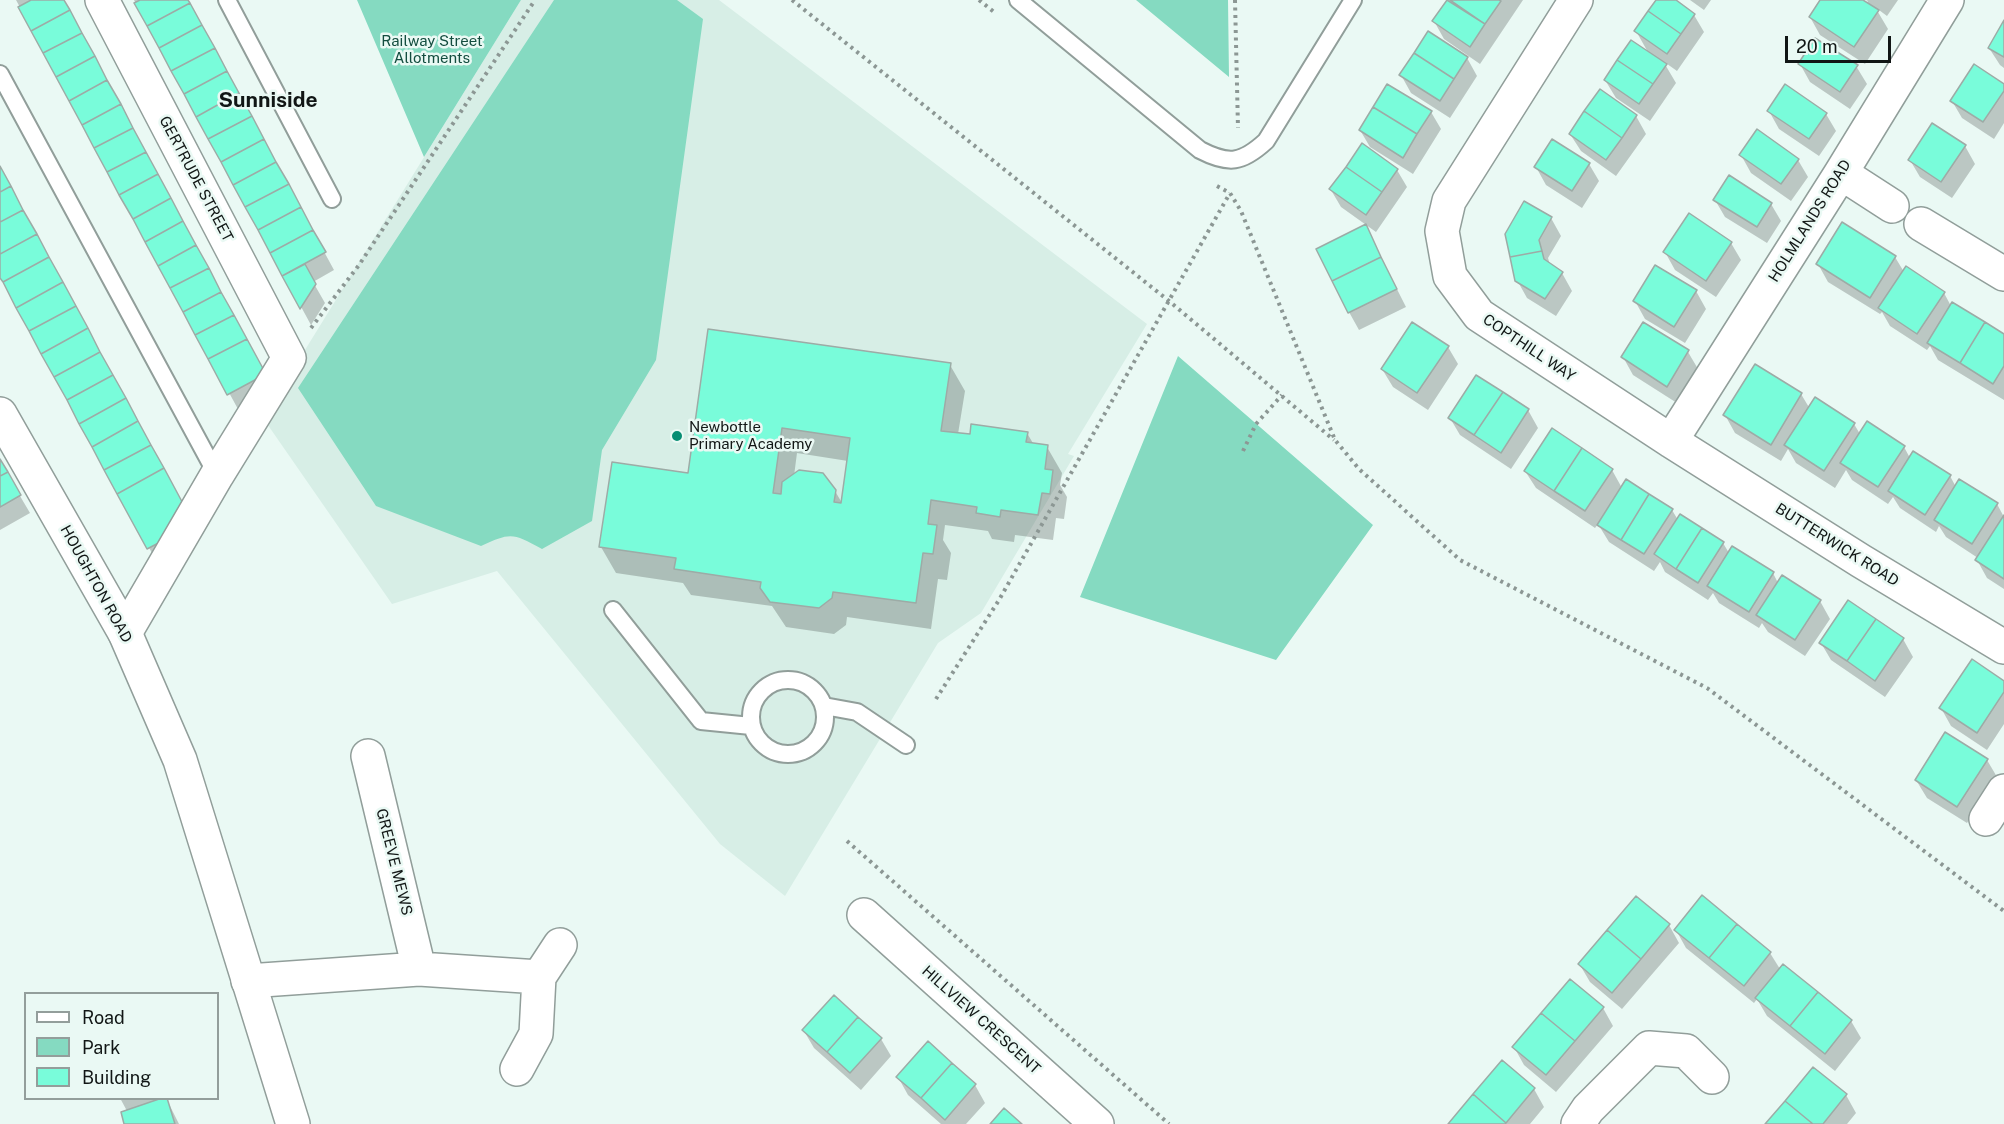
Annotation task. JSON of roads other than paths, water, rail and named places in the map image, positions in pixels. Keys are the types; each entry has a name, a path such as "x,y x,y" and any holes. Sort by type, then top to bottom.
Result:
{"street":[{"name":"GERTRUDE STREET","path":"102,0 289,358 217,475"},
{"name":"COPTHILL WAY","path":"1576,0 1449,201 1442,231 1450,276 1479,315 1671,441"},
{"name":"HOLMLANDS ROAD","path":"1671,441 1841,173 1947,0"},
{"path":"1841,173 1892,206"},
{"path":"1921,224 2003,271"},
{"name":"HOUGHTON ROAD","path":"0,414 125,633 180,760 293,1124"},
{"name":"BUTTERWICK ROAD","path":"1671,441 1861,561 2004,647"},
{"path":"125,633 217,475"},
{"name":"GREEVE MEWS","path":"368,756 419,969"},
{"path":"1986,819 2004,790"},
{"name":"HILLVIEW CRESCENT","path":"864,915 1097,1124"},
{"path":"517,1070 536,1034 539,977 560,945"},
{"path":"248,981 419,969 539,977"},
{"path":"1578,1124 1588,1108 1649,1048 1686,1051 1712,1077"}],"lane":[{"path":"227,0 332,200"},
{"path":"1018,0 1200,150 1217,159 1230,160 1243,158 1266,141 1353,0"},
{"path":"0,74 217,475"},
{"path":"613,610 701,721 752,726"},
{"path":"793,680 806,684 818,693 824,706 826,721 821,736 811,747 797,754 782,754 768,749 758,739 752,726 751,711 756,698 765,687 778,681 793,680"},
{"path":"824,706 857,712 906,745"}],"place":[{"name":"Newbottle Primary Academy","path":"677,436"}],"district":[{"name":"Sunniside","path":"268,101"}],"park label":[{"name":"Railway Street Allotments","path":"432,50"}]}
